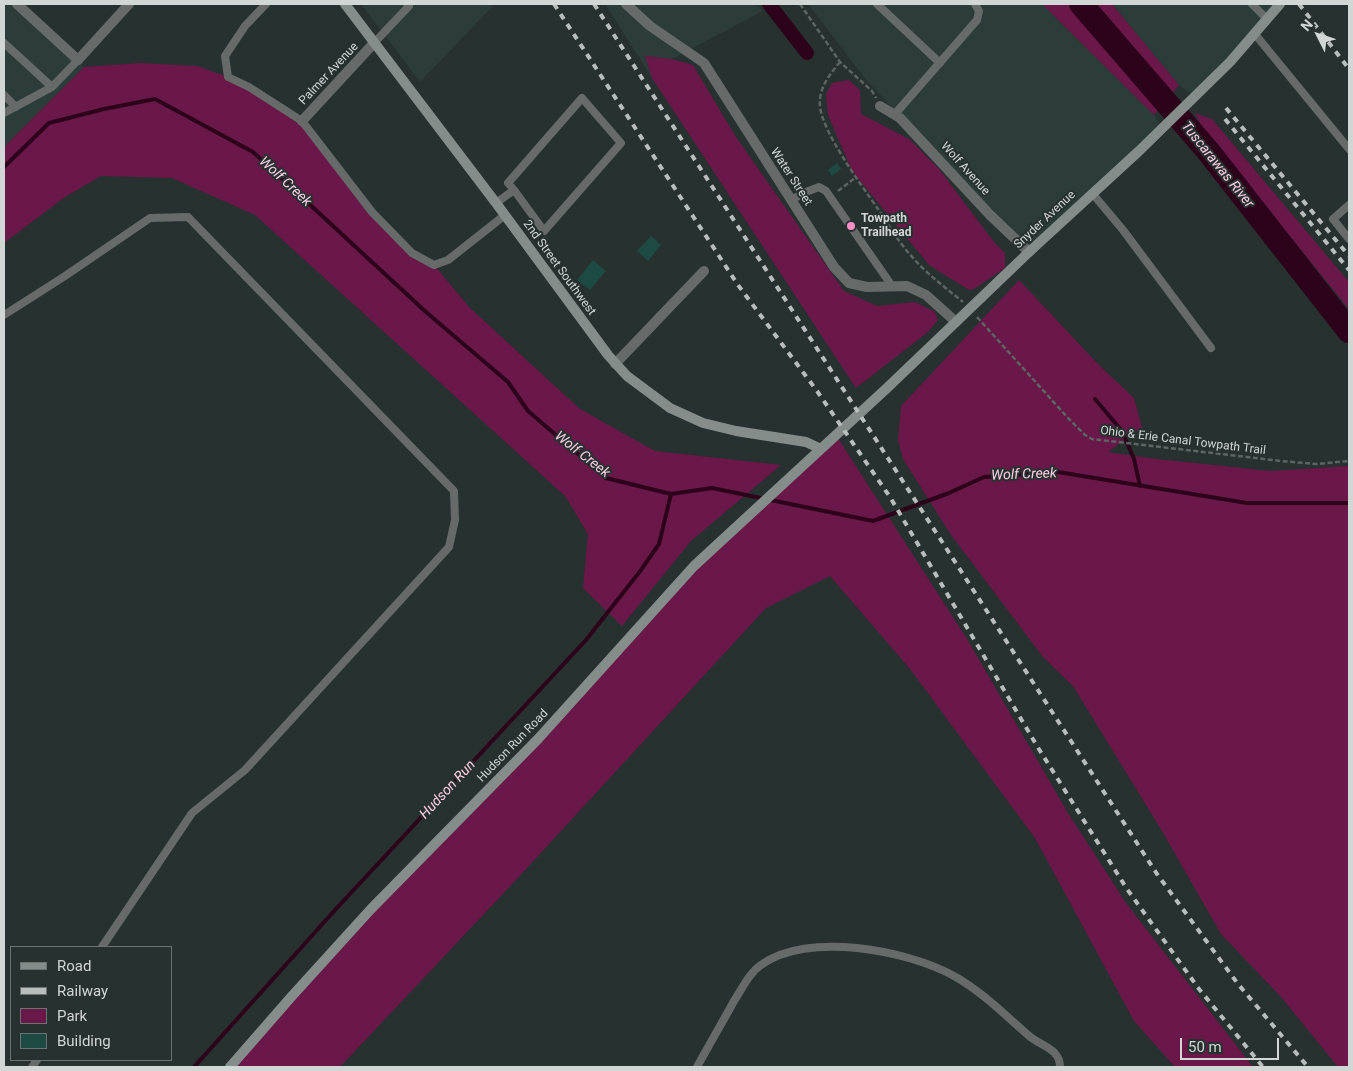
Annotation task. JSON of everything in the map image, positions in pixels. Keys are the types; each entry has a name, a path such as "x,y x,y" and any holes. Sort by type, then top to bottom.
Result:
{"main road":[{"name":"2nd Street Southwest","path":"345,4 626,376 670,408 703,423 736,431 806,442 821,449"},
{"name":"Snyder Avenue","path":"821,449 1230,62 1280,4"},
{"name":"Hudson Run Road","path":"230,1067 364,916 538,739 694,566 821,449"}],"street":[{"path":"17,4 78,60 128,4"},
{"name":"Water Street","path":"626,4 650,26 704,64 834,267 849,283 867,287 907,286 926,295 956,322"},
{"name":"Palmer Avenue","path":"302,122 374,43"},
{"name":"Wolf Avenue","path":"880,106 895,114 990,215 1029,252"},
{"path":"616,364 704,271"}],"lane":[{"path":"266,4 245,26 225,56 228,77 249,87 302,122 372,212 412,253 434,265 448,260 505,215"},
{"path":"374,43 408,6 407,4"},
{"path":"877,4 940,63"},
{"path":"895,114 977,20 979,12 975,4"},
{"path":"1252,4 1267,19"},
{"path":"1254,33 1349,149"},
{"path":"4,43 52,87"},
{"path":"4,113 52,87 78,60"},
{"path":"4,95 16,106"},
{"path":"582,98 621,143 544,231 514,190 508,183 582,98"},
{"path":"791,200 819,187 826,191 892,286"},
{"path":"496,204 514,190"},
{"path":"1092,194 1124,230 1211,348"},
{"path":"1349,205 1333,219 1349,239"},
{"path":"4,315 150,218 188,217 454,491 455,520 449,547 245,770 192,813 103,946"},
{"path":"697,1067 746,982 760,965 784,953 820,947 852,947 899,956 954,976 987,999 1036,1041 1054,1051 1060,1058 1060,1067"}],"path":[{"path":"800,4 840,62 872,91 880,106"},
{"path":"840,62 824,84 819,104 821,115 827,127 856,177 913,259 963,302"},
{"path":"832,199 839,188 856,177"},
{"name":"Ohio & Erie Canal Towpath Trail","path":"977,318 1085,435 1092,439 1304,463 1334,464 1349,461"}],"shaded area":[{"path":"4,4 17,4 84,67 4,147"},
{"path":"361,4 495,4 420,82"},
{"path":"605,4 755,4 763,11 672,59 645,56 652,78"},
{"path":"808,4 1042,4 1154,115 1162,127 1029,252 866,80"},
{"path":"1112,4 1280,4 1199,100 1179,85"}],"green space":[{"path":"1042,4 1112,4 1179,85 1154,115"},
{"path":"645,56 672,59 693,65 736,137 844,291 877,306 915,302 935,312 938,320 928,332 856,388 652,78"},
{"path":"139,63 197,66 228,77 302,121 402,244 434,265 470,308 580,409 655,451 781,465 691,541 622,626 583,588 588,534 565,496 255,215 172,178 101,176 65,197 4,243 4,147 84,67"},
{"path":"849,80 860,90 861,114 909,139 939,169 994,242 1005,253 1005,268 974,289 969,290 929,265 852,171 828,115 826,94 832,83"},
{"path":"1195,113 1212,119 1349,282 1349,309 1204,131"},
{"path":"1019,280 1099,365 1134,398 1142,427 1108,452 1270,471 1349,466 1349,1067 1338,1067 1281,997 1221,934 1162,831 1073,686 1043,657 951,535 903,459 898,440 901,406"},
{"path":"836,435 967,639 1068,813 1126,903 1253,1067 1175,1067 1134,1021 1035,838 910,669 830,576 766,608 516,880 340,1067 230,1067 675,586"}],"building":[{"path":"837,163 841,169 832,176 828,170"},
{"path":"651,236 661,245 648,261 637,251"},
{"path":"593,260 606,271 590,290 577,280"}],"waterway":[{"path":"769,4 807,53"},
{"name":"Tuscarawas River","path":"1081,4 1208,151 1349,331"},
{"name":"Wolf Creek","path":"4,167 49,123 104,109 155,99 253,152 426,312 508,382 528,411 606,478 671,494 712,488 873,521 949,493 984,477 1058,472 1247,503 1349,503"},
{"path":"1095,399 1122,431 1134,459 1140,486"},
{"name":"Hudson Run","path":"194,1067 335,910 586,640 659,544 671,494"}],"railway":[{"path":"554,4 738,285 817,391 890,497 1037,746 1127,889 1199,989 1263,1067"},
{"path":"594,4 1157,874 1238,984 1308,1067"},
{"path":"1299,4 1349,69"},
{"path":"1226,108 1349,256"},
{"path":"1225,119 1349,270"}],"place":[{"name":"Towpath Trailhead","path":"851,226"}]}
